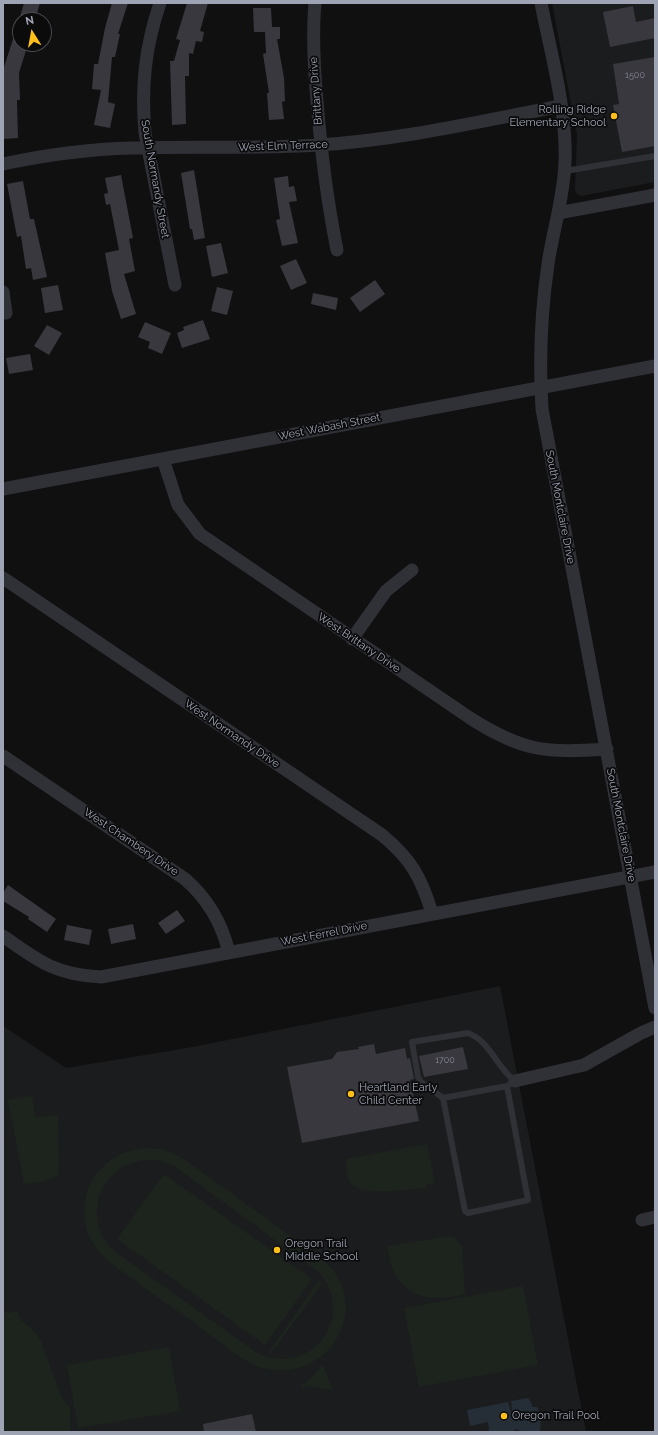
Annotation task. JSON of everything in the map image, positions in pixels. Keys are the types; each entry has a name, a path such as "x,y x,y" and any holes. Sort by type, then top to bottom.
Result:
{"street":[{"name":"South Normandy Street","path":"160,3 148,42 144,73 143,107 148,148 175,285"},
{"name":"Brittany Drive","path":"315,3 312,29 320,145 326,194 337,250"},
{"name":"South Montclaire Drive","path":"541,3 561,106 565,139 565,171 548,262 541,317 541,387 547,439 655,1008"},
{"name":"West Elm Terrace","path":"3,164 68,153 132,148 268,148 320,145 387,138 561,106"},
{"path":"558,213 655,195"},
{"path":"3,292 6,313"},
{"name":"West Wabash Street","path":"3,489 655,366"},
{"name":"West Brittany Drive","path":"163,459 176,500 189,521 200,534 470,718 506,740 542,750 574,751 607,749"},
{"path":"352,639 386,591 412,570"},
{"name":"West Normandy Drive","path":"3,578 382,835 397,847 415,869 432,913"},
{"name":"West Chambery Drive","path":"3,756 185,879 201,894 214,913 222,929 229,953"},
{"name":"West Ferrel Drive","path":"3,936 35,959 52,968 83,976 102,977 432,913 655,872"},
{"path":"511,1084 584,1065 640,1033 655,1027"},
{"path":"642,1220 655,1217"}],"lane":[{"path":"565,171 655,156"},
{"path":"468,1033 476,1036 496,1058 511,1084 528,1200 468,1213 465,1211 443,1098 421,1082 418,1077 412,1042 455,1034 468,1033"},
{"path":"443,1098 511,1084"}],"shaded area":[{"name":"Rolling Ridge Elementary School","path":"552,3 655,3 655,182 581,196 577,194 575,190 577,135"},
{"name":"Oregon Trail Middle School","path":"500,986 586,1432 3,1432 3,1026 66,1068 187,1048"},
{"path":"32,1096 35,1117 58,1115 59,1170 58,1176 42,1182 24,1184 8,1100"},
{"path":"427,1144 435,1183 426,1185 426,1188 396,1191 372,1191 354,1186 349,1181 346,1159"},
{"path":"137,1149 163,1149 181,1157 321,1258 338,1277 345,1298 344,1319 336,1339 323,1355 304,1366 281,1370 256,1366 227,1348 199,1326 117,1268 101,1254 92,1242 86,1227 84,1211 86,1195 92,1180 102,1167 122,1154","holes":["147,1160 161,1161 174,1166 320,1273 330,1290 333,1308 330,1324 323,1339 311,1350 296,1357 278,1359 259,1354 114,1251 104,1238 98,1224 97,1209 100,1195 107,1182 117,1171 131,1163"]},
{"path":"164,1174 312,1279 265,1345 117,1239"},
{"path":"451,1236 455,1238 462,1246 465,1294 444,1298 433,1298 415,1293 406,1288 393,1270 387,1246"},
{"path":"318,1281 322,1284 270,1355 268,1354"},
{"path":"523,1286 538,1365 419,1387 404,1308"},
{"path":"15,1311 18,1312 21,1320 35,1332 41,1341 61,1396 70,1408 70,1432 3,1432 3,1312 9,1313"},
{"path":"169,1347 180,1411 78,1428 67,1365"},
{"path":"323,1365 333,1390 307,1386 302,1389 301,1384 306,1383"},
{"name":"Oregon Trail Pool","path":"528,1398 532,1404 532,1407 537,1407 541,1425 540,1432 526,1432 515,1429 513,1432 486,1432 489,1430 488,1422 470,1426 467,1410 508,1402 511,1412 511,1401"}],"building":[{"path":"24,3 40,3 37,12 21,12"},
{"path":"112,3 128,3 118,34 120,34 115,57 112,57 108,102 115,104 110,128 94,125 101,90 92,89 94,64 98,64 105,28"},
{"path":"187,3 208,3 200,31 204,32 202,42 196,41 193,54 189,53 189,76 185,76 186,124 172,125 170,61 174,61 180,40 176,39"},
{"path":"633,6 636,22 655,18 655,38 610,47 603,12"},
{"path":"253,8 271,8 272,27 280,27 280,39 277,39 284,78 285,101 282,102 284,119 269,120 267,93 269,93 263,54 266,53 265,32 254,32"},
{"path":"12,42 12,52 26,52 19,73 20,100 17,100 18,138 3,139 3,70"},
{"name":"Rolling Ridge Elementary School","path":"655,57 655,146 622,152 613,105 619,104 613,64"},
{"path":"194,170 205,238 194,240 192,229 190,229 181,173"},
{"path":"121,175 133,238 129,239 135,271 124,274 136,314 121,319 112,291 105,253 119,250 110,204 106,205 104,194 108,193 105,178"},
{"path":"288,176 289,187 294,186 297,201 289,202 298,243 282,246 276,220 280,219 274,178"},
{"path":"23,181 30,219 34,219 47,277 33,280 31,268 26,269 21,236 17,237 7,184"},
{"path":"221,243 228,273 212,277 206,246"},
{"path":"296,259 307,283 291,290 280,266"},
{"path":"375,280 385,294 360,312 350,298"},
{"path":"58,285 63,310 45,313 41,288"},
{"path":"217,287 233,291 227,315 211,311"},
{"path":"313,293 338,298 336,310 311,304"},
{"path":"203,320 210,339 182,348 177,333 184,330 183,327"},
{"path":"145,322 171,333 162,354 148,348 150,342 138,337"},
{"path":"47,325 62,333 49,355 34,346"},
{"path":"30,354 33,370 9,374 6,358"},
{"path":"8,885 56,919 47,932 28,919 29,917 3,901 3,893"},
{"path":"177,910 185,921 166,934 158,923"},
{"path":"133,924 136,939 111,944 108,929"},
{"path":"67,925 92,930 89,945 64,940"},
{"name":"Heartland Early Child Center","path":"374,1044 376,1054 405,1048 407,1059 410,1058 414,1079 410,1080 419,1121 302,1143 287,1067 332,1059 337,1052 359,1049 358,1047"},
{"name":"Heartland Early Child Center","path":"463,1047 468,1069 424,1077 419,1056"},
{"path":"252,1414 256,1432 204,1432 203,1424"}],"place":[{"name":"Rolling Ridge Elementary School","path":"614,116"},
{"name":"Heartland Early Child Center","path":"351,1094"},
{"name":"Oregon Trail Middle School","path":"277,1250"},
{"name":"Oregon Trail Pool","path":"504,1416"}]}
